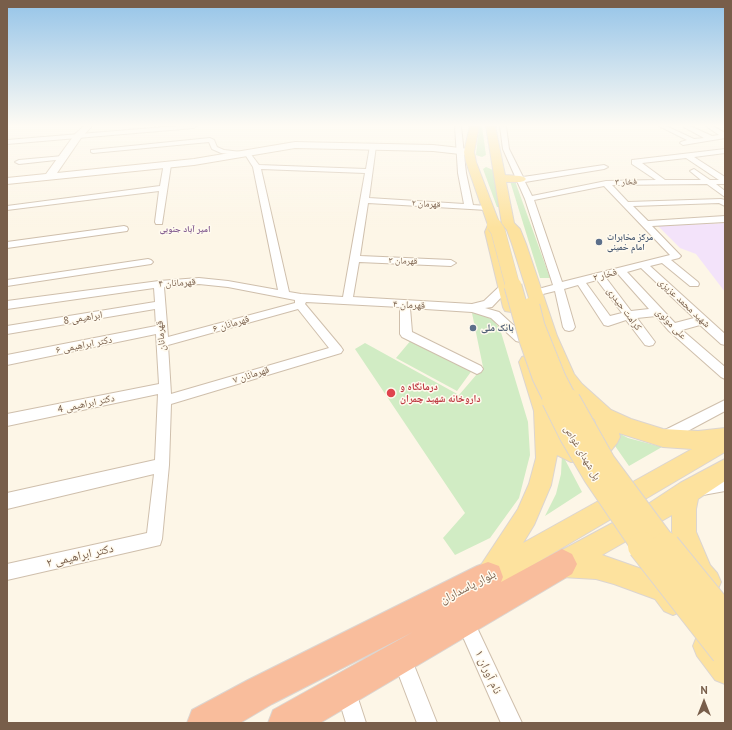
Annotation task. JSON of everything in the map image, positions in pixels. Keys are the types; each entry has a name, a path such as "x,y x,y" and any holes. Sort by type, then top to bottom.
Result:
{"highway":[{"path":"302,719 345,689 562,564"},
{"name":"بلوار پاسداران","path":"205,723 260,692 488,577"}],"main road":[{"path":"480,160 520,179"},
{"path":"485,160 490,165 496,219 516,236 548,336 567,378 583,397 604,416 627,427 663,438 698,440 725,437"},
{"path":"488,577 526,517 540,485 547,458 547,436 544,411 520,338 492,232 496,219 490,160"},
{"path":"490,165 507,160"},
{"name":"پل شهدای غواص","path":"496,219 508,229 536,326 557,378 572,407 604,462 675,557 725,618"},
{"name":"پل شهدای غواص","path":"496,219 526,333 552,401 594,475 646,551 725,652"},
{"path":"547,436 571,452 597,452 610,437 604,416"},
{"name":"بلوار پاسداران","path":"488,577 725,440"},
{"path":"562,564 656,512 725,468"},
{"path":"688,491 684,509 684,532 701,574"},
{"path":"725,603 701,574 683,556 674,550 663,549 656,552 650,560 652,571 664,589 725,670"},
{"path":"562,564 596,566 664,589"}],"street":[{"path":"19,162 40,160"},
{"path":"49,177 61,160"},
{"path":"7,181 203,160"},
{"path":"252,160 257,167 284,294"},
{"path":"347,301 371,160"},
{"path":"466,160 469,207"},
{"path":"511,160 529,199 559,287 569,327"},
{"path":"651,160 635,162 662,182"},
{"path":"693,160 725,180"},
{"path":"159,222 167,165"},
{"path":"257,167 369,171"},
{"path":"520,179 604,167"},
{"path":"712,171 725,169"},
{"path":"694,171 709,182 724,200"},
{"name":"فخار ۳","path":"529,199 606,183 709,182 725,180"},
{"path":"606,183 646,224 725,219"},
{"path":"7,214 10,208 164,188"},
{"path":"63,201 68,192"},
{"name":"قهرمان ۲","path":"365,200 469,207 496,219"},
{"path":"627,204 724,200"},
{"name":"فخار ۲","path":"535,293 676,256 646,224"},
{"path":"7,245 124,229"},
{"name":"قهرمان ۳","path":"355,259 451,263"},
{"path":"664,259 694,284"},
{"path":"7,282 148,262"},
{"name":"شهید محمد عزیزی","path":"643,265 725,341"},
{"name":"علی مولوی","path":"620,271 673,328 725,374"},
{"name":"کرامت حیدری","path":"599,276 649,342"},
{"name":"قهرمانان ۴","path":"7,305 159,284 199,281 228,284 284,294 301,301 347,301"},
{"path":"580,281 608,321 658,312"},
{"name":"قهرمانان","path":"154,539 162,466 165,394 160,329 159,284"},
{"name":"قهرمان ۴","path":"472,308 488,304 506,286"},
{"name":"قهرمانان ۶","path":"162,343 301,301"},
{"name":"قهرمانان ۷","path":"165,394 337,350 301,301"},
{"name":"قهرمان ۴","path":"347,301 472,308 495,315 520,338"},
{"name":"ابراهیمی 8","path":"7,330 159,305"},
{"path":"405,305 406,334 477,369"},
{"path":"673,328 703,320"},
{"name":"دکتر ابراهیمی ۶","path":"7,360 160,329"},
{"name":"دکتر ابراهیمی 4","path":"7,420 165,394"},
{"path":"663,438 725,405"},
{"path":"7,501 162,466"},
{"path":"688,491 725,484"},
{"name":"دکتر ابراهیمی ۲","path":"7,572 154,539"},
{"name":"نام آوران ۱","path":"465,621 512,723"},
{"path":"401,657 427,723"},
{"path":"345,689 356,723"}],"shaded area":[{"path":"725,223 725,292 696,254 680,248 658,226"}],"green space":[{"path":"486,167 493,170 500,207 497,207 483,169"},
{"path":"510,181 515,181 550,278 540,278"},
{"path":"472,313 481,314 493,320 500,329 528,422 530,455 519,498 490,538 455,555 443,538 465,513 355,349 365,343 459,395 483,367"},
{"path":"412,339 473,369 457,391 396,358"},
{"path":"599,423 628,438 662,447 629,466"},
{"path":"562,454 582,492 545,516 556,494 561,474"}],"place":[{"name":"مرکز مخابرات امام خمینی","path":"599,242"},
{"name":"بانک ملی","path":"473,328"},
{"name":"درمانگاه و داروخانه شهید چمران","path":"391,393"}],"district":[{"name":"امير آباد جنوبی","path":"185,229"}]}
